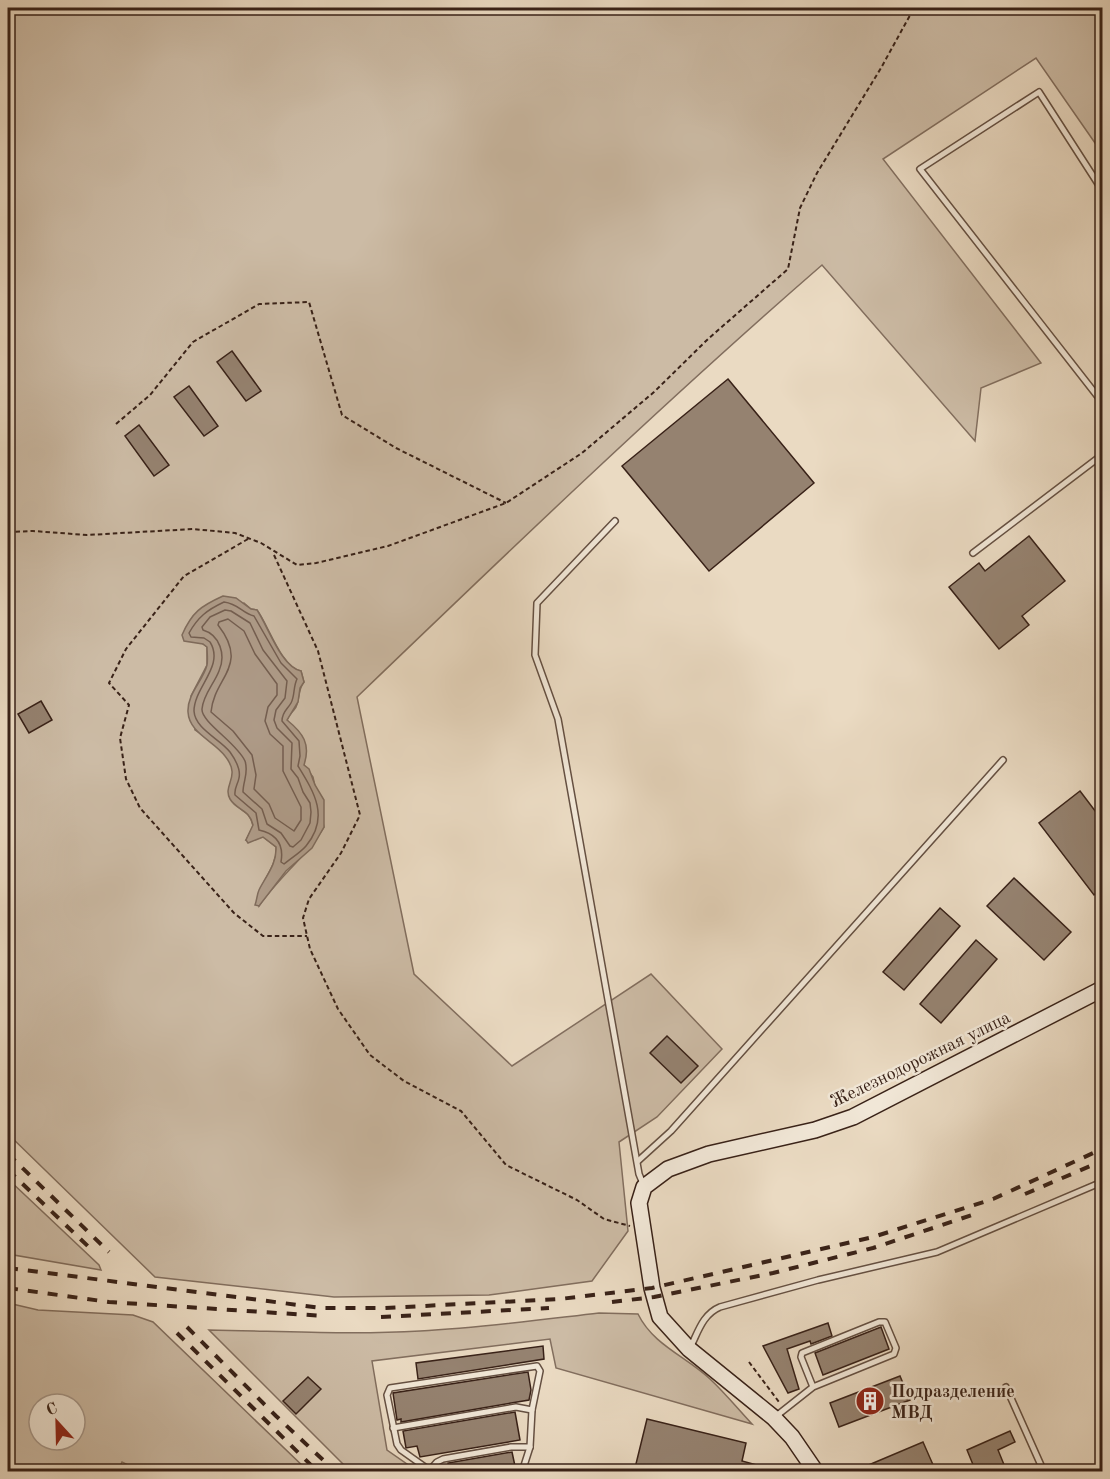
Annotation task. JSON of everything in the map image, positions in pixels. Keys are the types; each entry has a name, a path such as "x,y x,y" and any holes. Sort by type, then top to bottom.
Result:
{"street":[{"name":"Железнодорожная улица","path":"644,1187 668,1169 709,1154 815,1130 853,1117 1102,989"},
{"path":"644,1187 639,1203 656,1306 665,1324 689,1349 774,1418 792,1437 816,1472"}],"lane":[{"path":"1102,190 1039,92 920,169 1102,402"},
{"path":"973,553 1102,455"},
{"path":"615,521 537,603 535,656 558,718 639,1174 644,1187"},
{"path":"638,1161 671,1131 1003,760"},
{"path":"689,1349 704,1319 715,1309 818,1280 937,1252 1102,1182"},
{"path":"774,1418 813,1387 895,1353 896,1348 885,1322 879,1322 802,1353 801,1357 813,1387"},
{"path":"522,1472 530,1447 532,1410 539,1367 534,1365 391,1387 387,1395 397,1444 401,1450 431,1471 436,1462 443,1459 511,1447 530,1447"},
{"path":"1006,1387 1044,1472"},
{"path":"393,1428 516,1407 532,1410"}],"path":[{"path":"8,532 33,531 87,536 193,529 235,532 261,543 297,565 316,563 388,546 506,503 582,453 654,392 708,339 788,269 800,208 817,173 881,68 914,8"},
{"path":"116,424 150,395 193,342 259,304 309,302 342,414 396,448 506,503"},
{"path":"250,538 184,576 126,650 109,683 129,705 120,738 126,779 140,808 234,913 262,936 307,936"},
{"path":"273,552 318,651 360,815 341,853 309,898 303,918 310,949 338,1009 370,1055 404,1081 462,1110 506,1164 578,1200 604,1219 644,1230"}],"shaded area":[{"path":"8,8 1101,8 1102,153 1036,58 883,159 1041,363 981,388 975,441 822,265 645,424 357,697 414,974 512,1066 651,974 722,1049 657,1117 619,1142 628,1231 592,1281 489,1295 334,1297 155,1277 8,1134","holes":["244,603 251,609 257,610 262,617 287,662 301,671 304,682 296,707 287,720 306,748 304,765 313,777 324,827 259,906 260,891 274,862 276,847 263,837 246,840 253,826 247,814 234,801 233,769 226,756 195,730 191,696 207,665 207,647 203,644"]},
{"path":"8,1179 99,1265 101,1270 8,1254"},
{"path":"8,1303 38,1310 133,1315 153,1322 308,1471 142,1472 122,1462 118,1471 8,1471"},
{"path":"599,1313 638,1314 652,1334 710,1379 752,1424 556,1368 550,1339 372,1361 387,1450 417,1471 350,1471 209,1330 341,1333 442,1330"}],"water":[{"path":"223,596 236,598 251,609 257,610 281,654 294,668 301,671 304,682 300,688 298,702 287,720 304,740 307,751 304,765 309,769 324,800 324,827 312,848 286,871 259,906 255,905 258,893 273,864 276,847 263,837 248,843 246,840 253,825 249,815 236,806 228,794 232,775 230,763 197,731 189,719 188,712 190,699 207,665 207,647 203,644 184,641 182,635 198,611"}],"building":[{"path":"232,351 261,391 246,401 217,362"},
{"path":"728,379 814,483 709,571 622,466"},
{"path":"189,386 218,426 204,436 174,397"},
{"path":"139,425 169,465 154,476 125,436"},
{"path":"1029,536 1065,581 1022,616 1029,625 999,649 949,587 979,563 985,571"},
{"path":"41,701 52,720 29,733 18,714"},
{"path":"1080,791 1102,820 1102,888 1094,895 1039,823"},
{"path":"1014,878 1071,932 1044,960 987,906"},
{"path":"940,908 960,926 904,990 883,972"},
{"path":"976,940 997,959 941,1023 920,1004"},
{"path":"667,1036 698,1066 681,1083 650,1053"},
{"path":"828,1323 832,1336 811,1344 810,1341 787,1349 799,1389 788,1393 763,1346"},
{"path":"881,1327 889,1349 823,1375 815,1353"},
{"path":"543,1346 544,1359 418,1379 416,1363"},
{"path":"528,1372 531,1390 529,1400 401,1422 401,1419 397,1420 393,1393"},
{"name":"Подразделение МВД","path":"900,1376 910,1400 839,1427 830,1403"},
{"path":"308,1377 321,1389 296,1414 283,1401"},
{"path":"515,1412 520,1440 420,1457 417,1446 406,1448 403,1431"},
{"path":"647,1419 746,1443 742,1461 768,1468 767,1472 634,1472"},
{"path":"1010,1431 1015,1442 998,1450 1007,1472 976,1472 967,1450"},
{"name":"Подразделение МВД","path":"923,1442 934,1467 922,1472 852,1472"},
{"path":"512,1452 515,1466 513,1472 450,1472 448,1463"}],"railway":[{"path":"8,1268 322,1308 384,1308 560,1299 652,1288 873,1237 993,1199 1102,1149"},
{"path":"8,1154 109,1252"},
{"path":"1025,1194 1102,1161"},
{"path":"8,1170 93,1251"},
{"path":"612,1302 654,1297 773,1273 873,1248 972,1215"},
{"path":"8,1288 109,1302 324,1316"},
{"path":"381,1317 549,1308"},
{"path":"187,1327 336,1472"},
{"path":"177,1333 318,1472"}],"place":[{"name":"Подразделение МВД","path":"870,1401"}]}
